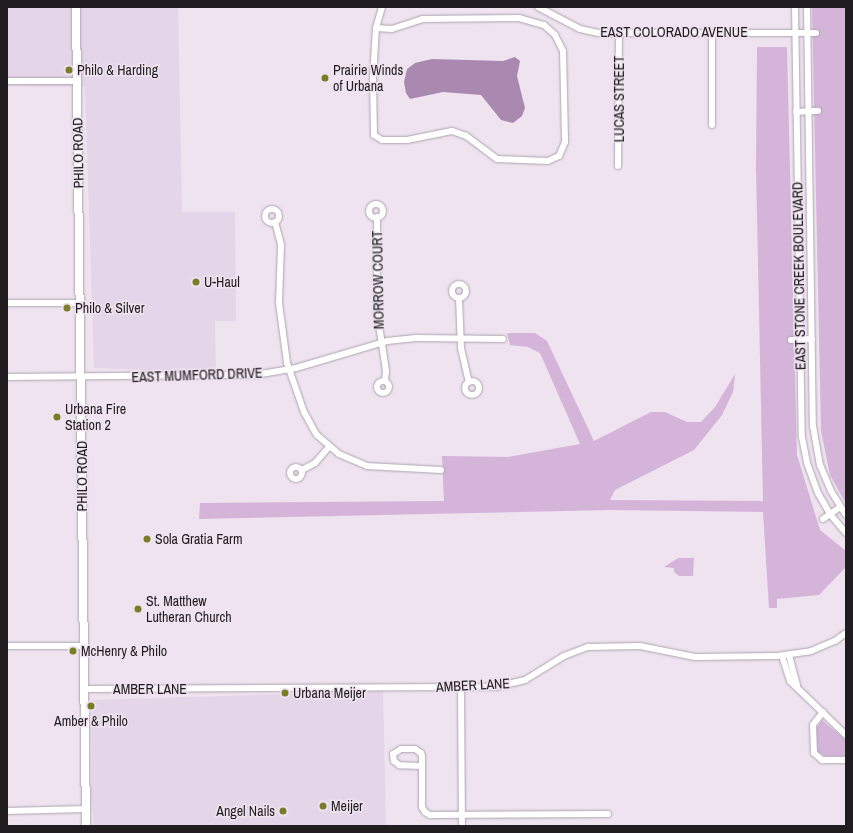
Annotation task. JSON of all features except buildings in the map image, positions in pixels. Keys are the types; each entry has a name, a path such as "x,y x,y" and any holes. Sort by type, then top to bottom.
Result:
{"main road":[{"name":"PHILO ROAD","path":"76,7 82,377 86,826"}],"street":[{"path":"376,28 392,29 422,19 518,18 544,25 559,41 565,60 565,142 560,154 548,161 505,161 490,156 466,136 452,131 416,139 377,138 373,133 373,38 382,7"},
{"name":"EAST COLORADO AVENUE","path":"538,7 588,32 816,32"},
{"name":"EAST STONE CREEK BOULEVARD","path":"795,7 800,339 804,449 811,476 830,514 846,534"},
{"name":"EAST STONE CREEK BOULEVARD","path":"807,7 812,339 816,446 825,478 840,507 846,515"},
{"name":"LUCAS STREET","path":"618,166 619,33"},
{"path":"712,33 712,125"},
{"path":"7,81 77,81"},
{"path":"796,112 818,111"},
{"name":"MORROW COURT","path":"377,218 380,342 386,371 385,381"},
{"path":"275,222 280,245 279,311 289,370 309,422 329,447 344,457 367,466 441,470"},
{"path":"459,298 462,362 469,382"},
{"path":"7,303 80,303"},
{"name":"EAST MUMFORD DRIVE","path":"7,377 232,377 289,370 380,342 413,339 503,339"},
{"path":"791,340 812,339"},
{"path":"302,470 315,463 329,447"},
{"path":"823,519 840,507"},
{"name":"AMBER LANE","path":"85,689 495,687 516,684 536,675 564,656 601,645 640,646 695,657 786,656 824,646 846,633"},
{"path":"7,646 84,646"},
{"path":"786,656 790,681 797,685 846,735"},
{"path":"461,687 462,826"},
{"path":"823,712 813,725 814,753 822,760 846,760"},
{"path":"422,766 399,765 394,761 394,754 401,749 418,750 422,756 422,766 422,807 425,812 430,815 608,814"},
{"path":"7,810 86,809"}],"shaded area":[{"path":"7,7 178,7 182,212 235,212 236,321 215,321 216,372 94,368 85,87 7,86"},
{"path":"812,7 846,7 846,504 830,475 821,431"},
{"path":"757,47 787,47 797,455 820,530 846,551 846,567 819,595 777,599 777,608 769,608 763,512 611,510 199,519 200,503 444,501 442,456 508,457 580,444 540,353 528,347 510,345 507,333 535,333 547,341 594,441 651,412 665,412 687,422 701,422 715,407 735,374 733,392 722,415 694,450 615,490 610,500 763,501 756,168"},
{"path":"515,57 520,61 517,76 525,108 522,116 513,123 501,120 481,95 443,92 410,99 406,93 404,82 407,69 415,63 432,59 503,61"},
{"path":"678,558 694,558 693,576 679,576 674,572 674,568 664,567"},
{"path":"383,691 386,826 94,826 91,791 92,700"},
{"path":"822,720 846,740 846,756 825,756 818,752 816,729"}],"place":[{"name":"Philo & Harding","path":"69,70"},
{"name":"Prairie Winds of Urbana","path":"325,78"},
{"name":"U-Haul","path":"196,282"},
{"name":"Philo & Silver","path":"67,308"},
{"name":"Urbana Fire Station 2","path":"57,417"},
{"name":"Sola Gratia Farm","path":"147,539"},
{"name":"St. Matthew Lutheran Church","path":"138,609"},
{"name":"McHenry & Philo","path":"73,651"},
{"name":"Urbana Meijer","path":"285,693"},
{"name":"Amber & Philo","path":"91,706"},
{"name":"Meijer","path":"323,806"},
{"name":"Angel Nails","path":"283,811"}]}
